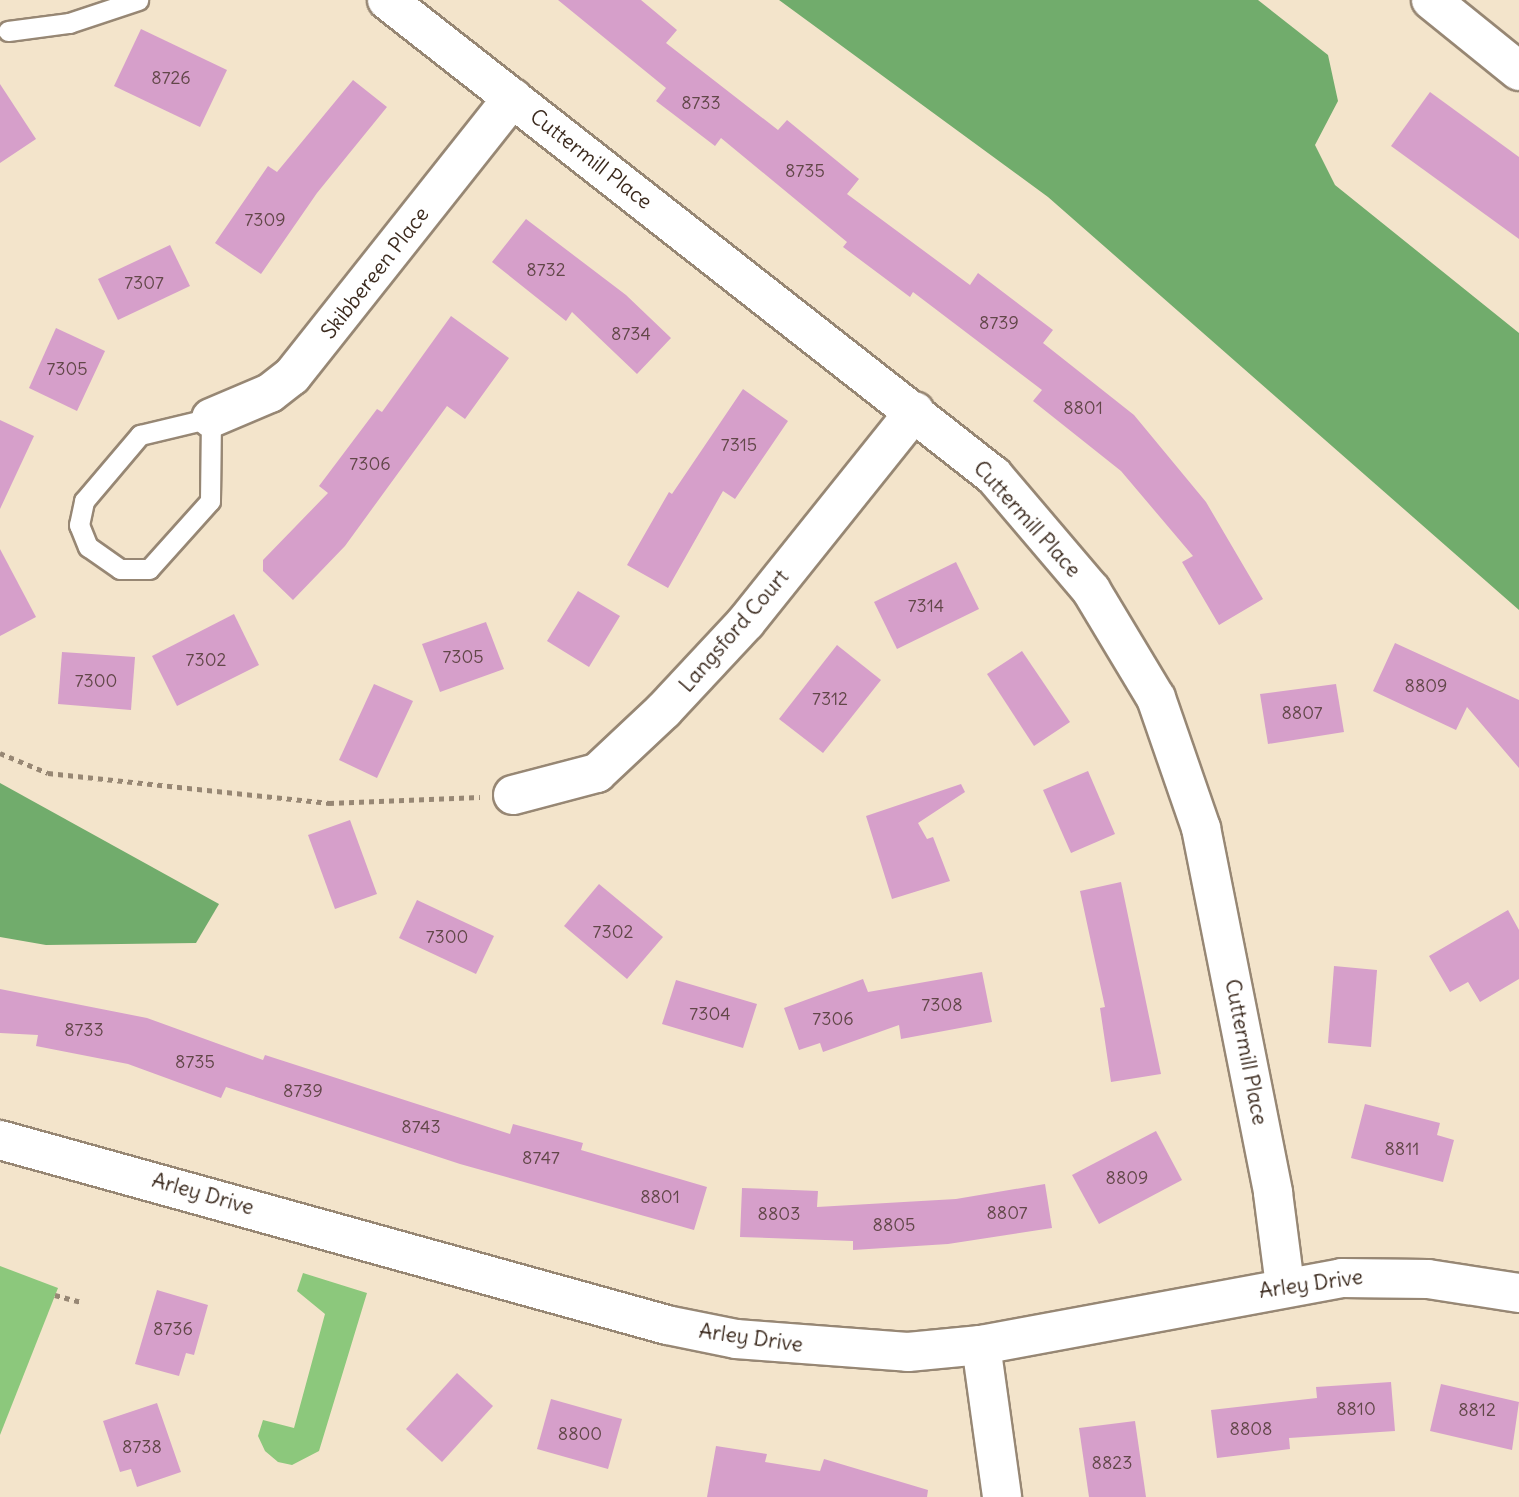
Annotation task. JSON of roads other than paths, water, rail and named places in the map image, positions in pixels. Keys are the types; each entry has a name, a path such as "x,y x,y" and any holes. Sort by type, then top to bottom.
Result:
{"street":[{"name":"Cuttermill Place","path":"387,0 994,475 1047,533 1098,600 1156,698 1201,828 1273,1193 1285,1286"},
{"path":"1432,0 1519,71"},
{"name":"Skibbereen Place","path":"211,418 270,393 304,362 513,98"},
{"name":"Langsford Court","path":"513,795 597,773 664,710 746,622 915,411"},
{"name":"Arley Drive","path":"0,1140 667,1325 736,1339 849,1350 908,1352 981,1345 1285,1286 1373,1276 1481,1284 1519,1293"},
{"path":"981,1345 1002,1497"}],"lane":[{"path":"8,31 69,23 138,0"},
{"path":"211,418 210,501 149,569 120,569 88,547 79,525 84,501 140,435 211,418"}]}
